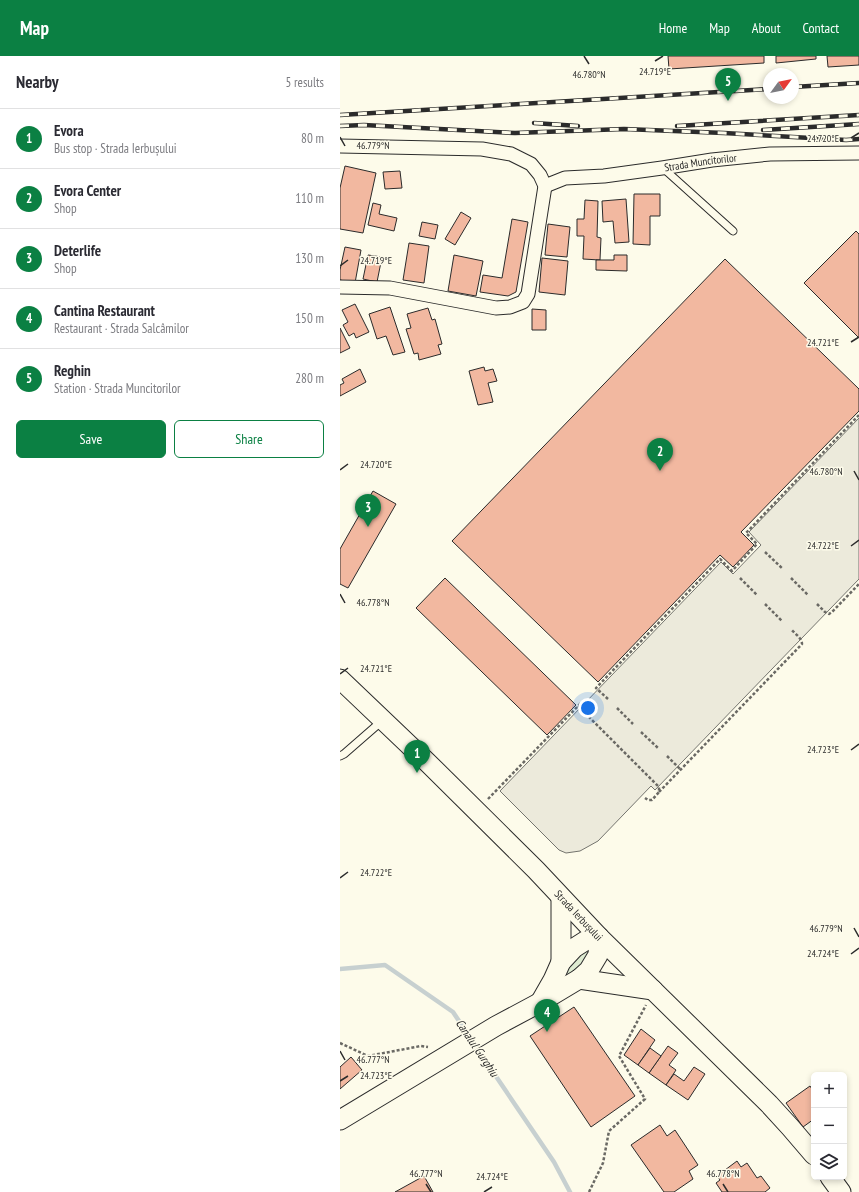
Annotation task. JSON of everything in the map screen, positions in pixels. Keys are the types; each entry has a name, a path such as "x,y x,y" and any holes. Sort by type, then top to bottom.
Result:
{"main road":[{"name":"Strada Ierbușului","path":"340,679 536,870 599,937 769,1104 811,1152"},
{"path":"561,898 561,962"},
{"path":"340,1120 496,1026 539,1003 579,978 589,970 598,955 599,937 585,941 574,948 561,962 553,980 539,1003"},
{"path":"579,978 653,990"},
{"path":"832,1180 841,1192"}],"street":[{"path":"340,146 482,149 511,154 531,164 545,186 528,294 523,302 510,307 496,308 390,288 340,287"},
{"name":"Strada Muncitorilor","path":"545,186 565,178 604,176 712,160 770,154 859,153"}],"lane":[{"path":"662,168 733,231"},
{"path":"340,756 383,720"}],"path":[{"path":"608,699 596,688 720,559 732,571 744,556 757,544 746,533 859,415"},
{"path":"765,552 783,569"},
{"path":"740,578 757,595"},
{"path":"791,578 808,595"},
{"path":"817,604 829,614 859,584"},
{"path":"765,604 782,621"},
{"path":"645,798 652,800 802,644 800,638 791,629"},
{"path":"484,804 581,703"},
{"path":"578,706 659,788 659,792"},
{"path":"616,708 633,724"},
{"path":"641,732 658,748"},
{"path":"667,756 681,770"},
{"path":"589,1192 603,1163 609,1131 645,1099 619,1056 653,990"},
{"path":"340,1043 368,1056 421,1046 455,1051"}],"green space":[{"path":"592,946 579,969 563,978 576,955"}],"shaded area":[{"path":"859,418 859,579 655,790 651,786 598,841 580,851 566,853 559,850 500,791 721,562 733,574 761,545 749,532"}],"building":[{"path":"668,56 764,56 764,63 669,69"},
{"path":"776,56 816,56 816,59 776,63"},
{"path":"827,56 859,56 859,65 828,67"},
{"path":"345,166 376,173 363,233 340,229 340,188"},
{"path":"400,171 402,188 385,189 383,172"},
{"path":"634,194 660,194 660,216 650,216 650,245 633,244"},
{"path":"626,199 629,242 615,243 613,221 603,222 602,201"},
{"path":"585,200 598,201 597,237 601,238 600,260 583,259 584,236 577,236 577,219 584,219"},
{"path":"373,203 381,205 379,214 397,218 394,231 368,225"},
{"path":"461,212 471,218 455,245 445,239"},
{"path":"512,219 528,222 516,292 508,296 480,292 483,275 502,278"},
{"path":"422,222 438,225 435,239 419,236"},
{"path":"548,224 570,227 567,257 545,255"},
{"path":"856,231 859,234 859,338 804,283"},
{"path":"409,243 429,246 424,283 403,280"},
{"path":"345,247 361,250 355,283 340,280 340,270"},
{"path":"368,255 382,257 377,282 363,279"},
{"path":"454,255 483,261 476,296 448,291"},
{"path":"614,255 627,255 627,271 596,270 596,260 614,260"},
{"path":"542,258 568,261 565,295 539,292"},
{"path":"725,259 859,389 859,411 741,532 754,545 733,567 720,555 598,682 452,541"},
{"path":"355,304 369,332 356,338 354,333 349,336 343,325 348,322 342,310"},
{"path":"390,307 405,352 393,355 386,336 377,339 369,314"},
{"path":"428,308 432,320 435,319 442,344 438,345 441,354 419,360 418,353 414,354 406,329 411,328 407,314"},
{"path":"532,309 546,310 546,330 532,330"},
{"path":"340,328 350,348 340,353"},
{"path":"484,367 485,371 493,369 497,381 488,383 493,402 478,405 469,371"},
{"path":"360,369 366,382 340,396 340,385 344,383 342,379"},
{"path":"373,491 396,504 348,588 340,584 340,549"},
{"path":"445,578 576,705 547,735 416,608"},
{"path":"574,1007 635,1096 591,1127 530,1036"},
{"path":"641,1029 655,1040 638,1065 624,1055"},
{"path":"668,1046 678,1053 669,1065 676,1070 666,1085 649,1073"},
{"path":"650,1048 661,1056 649,1073 638,1065"},
{"path":"351,1057 362,1070 340,1089 340,1067"},
{"path":"694,1067 705,1074 688,1100 666,1085 674,1074 684,1081"},
{"path":"810,1086 811,1121 803,1127 786,1103"},
{"path":"660,1125 667,1136 675,1130 698,1165 689,1171 693,1179 674,1192 664,1192 631,1145"},
{"path":"737,1161 741,1167 747,1163 757,1178 761,1176 770,1188 765,1192 722,1192 716,1183 720,1180 717,1176"},
{"path":"424,1176 433,1192 395,1192"}],"waterway":[{"name":"Canalul Gurghiu","path":"340,969 385,965 453,1012 469,1036"},
{"name":"Canalul Gurghiu","path":"474,1044 554,1162 570,1192"}],"railway":[{"path":"799,87 859,83"},
{"path":"340,115 763,89"},
{"path":"677,126 859,115"},
{"path":"534,123 578,126"},
{"path":"763,130 859,124"},
{"path":"340,126 364,125 515,133 624,129 846,140 859,139"}],"place":[{"name":"Reghin","path":"728,101"},
{"name":"Evora Center","path":"660,471"},
{"name":"Deterlife","path":"368,527"},
{"name":"Evora","path":"417,773"},
{"name":"Cantina Restaurant","path":"547,1032"}]}
